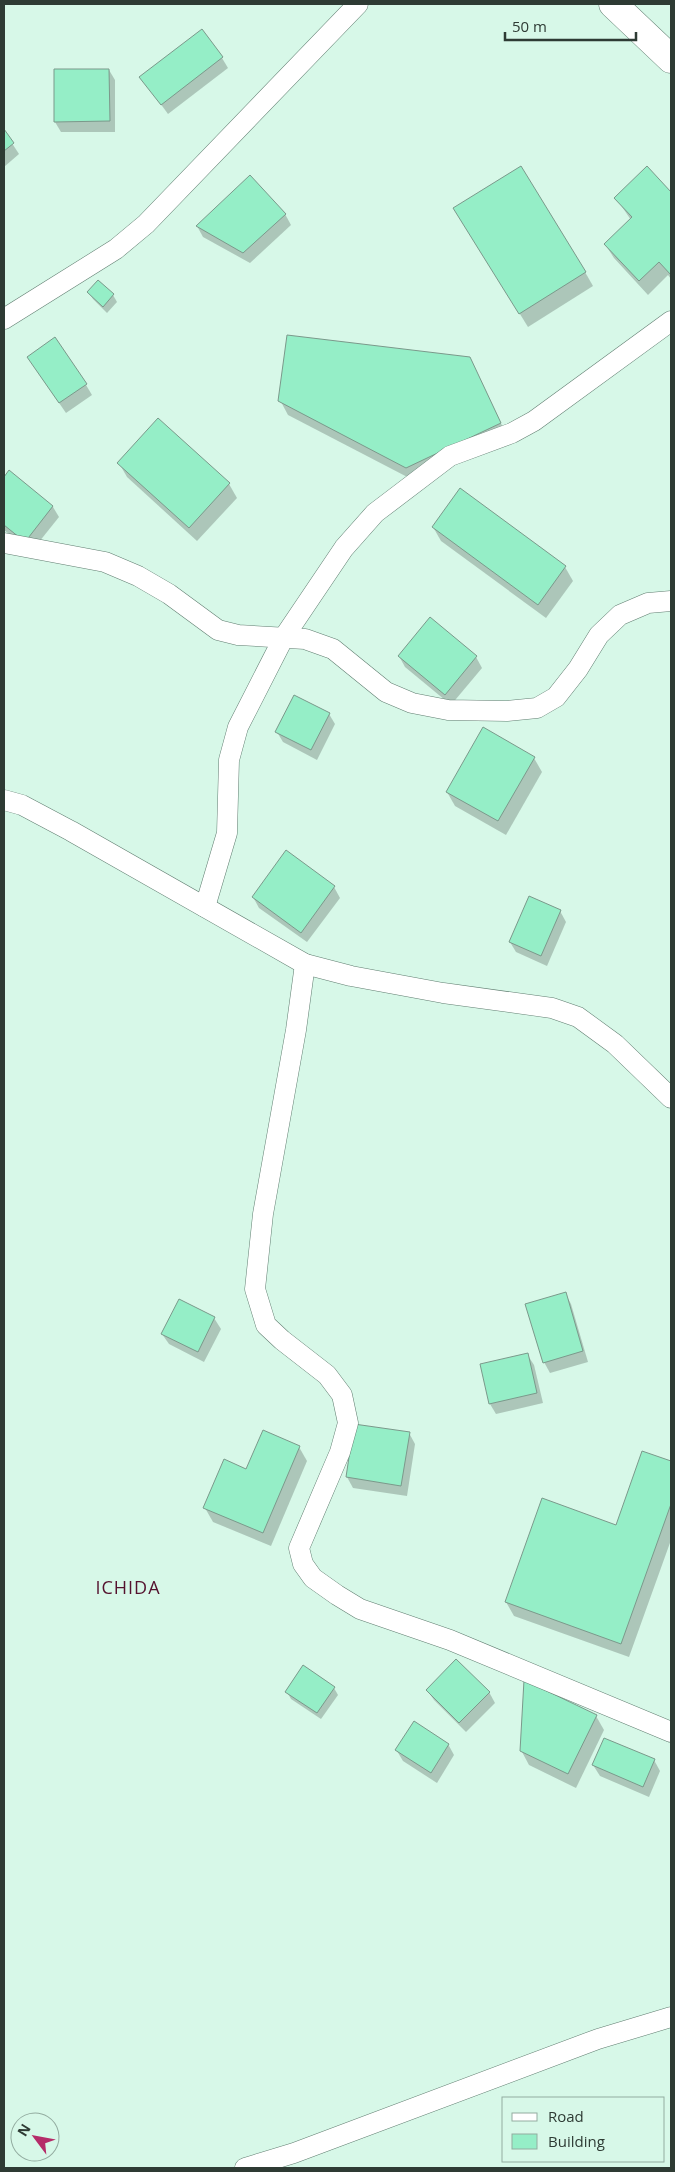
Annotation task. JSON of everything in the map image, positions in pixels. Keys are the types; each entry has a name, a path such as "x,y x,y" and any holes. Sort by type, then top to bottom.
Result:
{"main road":[{"path":"615,4 671,59"}],"street":[{"path":"4,319 116,249 146,224 358,4"},
{"path":"205,907 227,833 229,760 238,726 284,637 344,548 375,513 450,456 512,433 534,421 671,321"},
{"path":"4,544 76,556 114,565 170,594 218,630 238,635 305,639 333,649 386,692 412,703 448,710 506,711 537,708 556,697 578,669 599,635 620,615 648,603 671,601"},
{"path":"4,800 31,809 305,964 351,976 443,993 552,1008 578,1017 615,1044 671,1098"},
{"path":"305,964 296,1030 263,1214 255,1289 266,1324 282,1340 327,1375 342,1395 348,1423 340,1452 299,1548 303,1564 313,1578 360,1609 450,1640 671,1732"},
{"path":"245,2168 302,2150 598,2039 671,2017"}],"building":[{"path":"202,29 223,57 161,105 139,77"},
{"path":"54,69 109,69 110,121 54,122"},
{"path":"4,129 14,143 4,151"},
{"path":"521,166 586,272 519,314 453,208"},
{"path":"647,166 671,192 671,275 659,262 639,281 604,244 632,217 614,198"},
{"path":"250,175 286,214 243,253 196,226"},
{"path":"98,280 114,294 103,307 87,292"},
{"path":"287,335 470,357 501,423 406,468 278,401"},
{"path":"55,337 87,384 59,403 27,357"},
{"path":"158,418 230,483 189,528 117,463"},
{"path":"9,470 53,506 25,542 4,525 4,477"},
{"path":"460,488 566,566 538,605 432,527"},
{"path":"430,617 477,656 445,695 398,656"},
{"path":"294,695 330,713 311,750 275,732"},
{"path":"483,727 535,757 498,821 446,792"},
{"path":"286,850 335,886 301,933 252,897"},
{"path":"529,896 561,910 541,956 509,942"},
{"path":"566,1292 583,1351 543,1363 525,1304"},
{"path":"179,1299 215,1317 198,1352 161,1334"},
{"path":"528,1353 537,1393 489,1404 480,1364"},
{"path":"354,1424 410,1432 401,1486 346,1477"},
{"path":"263,1430 300,1446 263,1533 203,1508 224,1459 246,1469"},
{"path":"642,1451 671,1461 671,1504 621,1644 505,1602 542,1498 616,1525"},
{"path":"456,1659 490,1692 459,1723 426,1690"},
{"path":"303,1665 335,1687 317,1713 285,1692"},
{"path":"524,1680 597,1715 568,1774 520,1751"},
{"path":"414,1721 449,1744 431,1773 395,1750"},
{"path":"604,1738 655,1759 643,1787 592,1765"}],"district":[{"name":"ICHIDA","path":"128,1587"}]}
